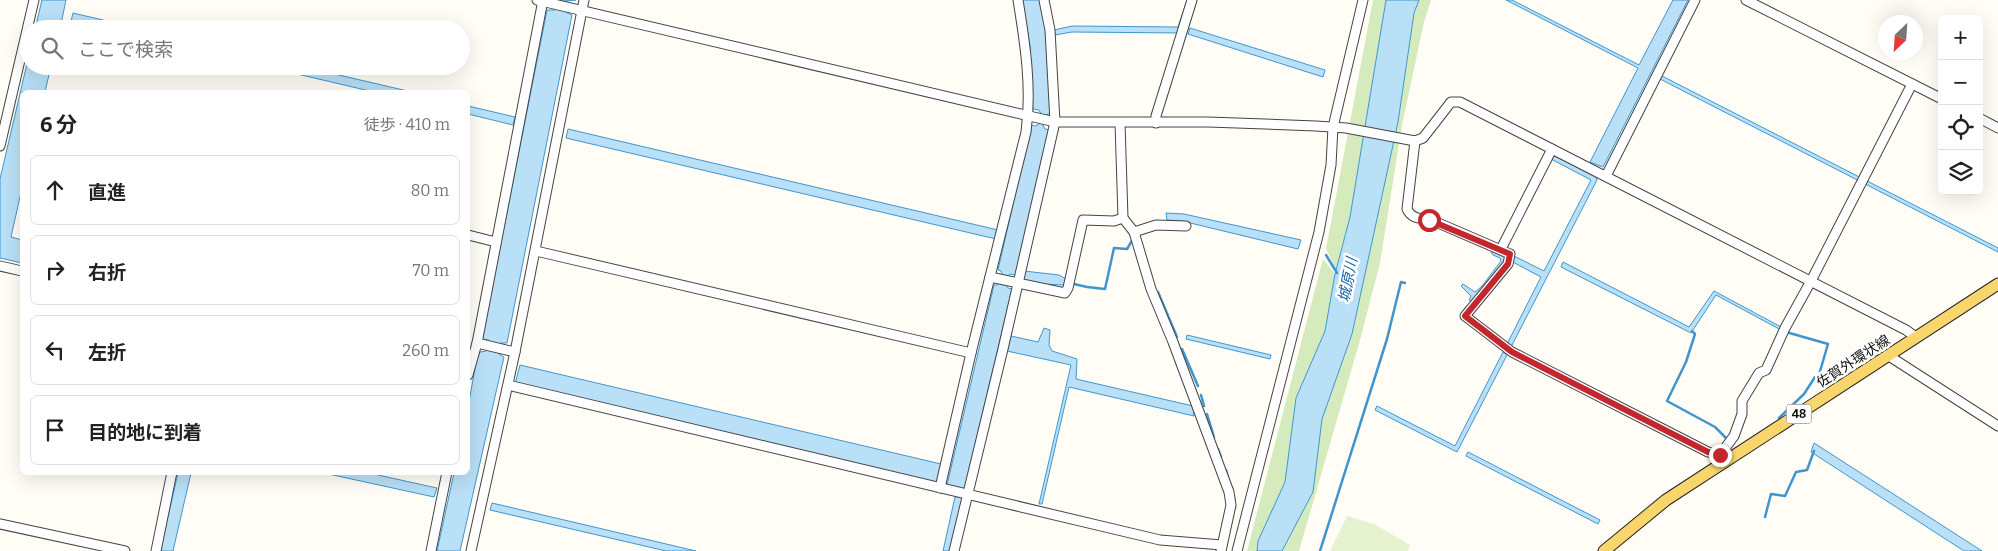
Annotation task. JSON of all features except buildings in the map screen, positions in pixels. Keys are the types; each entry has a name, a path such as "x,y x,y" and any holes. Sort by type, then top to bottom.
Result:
{"main road":[{"name":"佐賀外環状線","path":"1604,551 1666,500 1722,459 1889,356 1998,284"}],"street":[{"path":"29,20 34,0"},
{"path":"470,367 477,343 541,0 1055,122 1208,122 1333,127 1412,140 1424,138 1451,102 1460,102 1906,330 1916,337"},
{"path":"471,551 536,251 584,0"},
{"path":"940,488 971,353 1026,132 1028,117 1026,44 1018,0"},
{"path":"954,551 963,493 1004,349 1009,282 1055,122 1050,30 1044,0"},
{"path":"1156,122 1156,116 1192,0"},
{"path":"1237,551 1319,232 1331,165 1333,127 1363,0"},
{"path":"1606,176 1695,0"},
{"path":"1746,0 1938,97"},
{"path":"0,146 2,126 20,55"},
{"path":"1412,140 1407,209 1409,214 1414,218 1429,220 1510,254 1510,258 1465,316 1512,352 1722,459 1734,436 1742,414 1742,401 1759,373 1766,370 1912,84"},
{"path":"1983,120 1998,128"},
{"path":"508,384 1160,540 1221,548 1231,505 1229,492 1173,342 1151,289 1134,232 1123,218 1120,123"},
{"path":"1501,249 1552,148"},
{"path":"990,277 1065,293 1068,288 1083,220 1114,221 1123,218"},
{"path":"1134,232 1156,225 1186,226"},
{"path":"470,236 496,242"},
{"path":"536,251 971,353"},
{"path":"0,266 20,271"},
{"path":"477,343 515,352"},
{"path":"1889,356 1998,426"},
{"path":"156,551 171,475"},
{"path":"431,551 446,475"},
{"path":"0,524 125,551"}],"green space":[{"path":"1373,0 1386,0 1350,217 1336,269 1326,249"},
{"path":"1419,0 1431,0 1424,22 1402,125 1380,263 1360,340 1299,551 1282,551 1313,492 1322,419 1352,334 1398,122 1414,13"},
{"path":"1323,259 1335,274 1325,331 1296,398 1285,482 1258,541 1257,551 1247,551"},
{"path":"1347,516 1374,524 1410,545 1408,551 1330,551"}],"water":[{"path":"42,0 66,0 62,20 37,20"},
{"path":"557,0 576,0 566,1 564,11 572,15 507,343 501,343 499,354 504,357 460,551 437,551 454,475 470,475 470,396 476,363 470,361 470,356 477,358 480,352 486,351 489,340 482,339 547,10 555,10"},
{"path":"1022,0 1041,0 1046,34 1052,113 1045,115 1043,125 1045,129 1050,130 1015,275 1010,274 1006,281 1008,288 1012,289 965,487 962,490 963,500 950,551 943,551 955,497 958,497 960,488 947,485 994,285 997,285 1002,279 1001,271 998,270 1031,125 1036,126 1040,123 1041,114 1039,110 1033,109 1030,46"},
{"path":"1187,0 1190,0 1180,33 1072,32 1055,35 1054,30 1072,26 1178,27"},
{"name":"城原川","path":"1386,0 1419,0 1414,13 1398,122 1352,334 1322,419 1313,492 1282,551 1257,551 1258,541 1285,482 1296,398 1325,331 1335,274 1350,217"},
{"path":"1506,0 1512,0 1639,65 1673,0 1688,0 1603,167 1590,162 1638,68"},
{"path":"73,13 103,20 71,20"},
{"path":"1190,28 1325,70 1323,77 1188,34"},
{"path":"24,75 49,75 45,90 21,90"},
{"path":"301,75 339,75 403,90 365,90"},
{"path":"1662,76 1998,248 1998,252 1660,79"},
{"path":"20,93 20,197 11,237 20,239 20,263 0,258 0,179"},
{"path":"470,106 515,117 513,125 470,114"},
{"path":"568,129 998,230 996,239 566,138"},
{"path":"1553,155 1596,177 1597,180 1511,347 1507,344 1541,277 1507,259 1472,302 1469,300 1471,296 1461,286 1463,284 1475,292 1482,286 1501,261 1500,258 1491,252 1494,250 1516,257 1544,271 1591,180 1551,159"},
{"path":"1166,213 1184,214 1301,240 1298,249 1182,221 1167,220"},
{"path":"1563,262 1689,327 1714,291 1783,328 1781,330 1716,295 1691,333 1561,267"},
{"path":"1024,271 1059,275 1066,279 1064,285 1041,284 1022,280"},
{"path":"1044,328 1050,330 1049,345 1052,351 1077,359 1076,379 1193,406 1194,416 1069,387 1042,504 1039,504 1071,365 1007,351 1011,336 1038,342"},
{"path":"1187,335 1271,355 1270,359 1186,339"},
{"path":"1503,352 1507,355 1457,452 1375,410 1377,406 1455,446"},
{"path":"520,365 941,464 937,483 515,384"},
{"path":"1814,443 1982,551 1964,551 1811,452"},
{"path":"1468,452 1600,520 1598,524 1466,456"},
{"path":"178,475 191,475 173,551 160,551"},
{"path":"333,475 378,475 437,488 434,497"},
{"path":"492,503 696,551 666,551 490,510"}],"waterway":[{"path":"1074,284 1105,289 1114,248 1127,249 1133,239"},
{"name":"城原川","path":"1326,255 1337,273"},
{"path":"1320,551 1387,339 1401,282 1405,283"},
{"path":"1158,292 1177,337"},
{"path":"1692,331 1695,334 1686,362 1667,401 1715,427 1727,439 1725,441"},
{"path":"1779,418 1804,394 1815,377 1818,378 1828,344 1786,332"},
{"path":"1182,349 1198,386"},
{"path":"1201,395 1204,406"},
{"path":"1207,414 1214,437"},
{"path":"1712,450 1718,446"},
{"path":"1218,449 1221,457"},
{"path":"1765,517 1771,494 1785,496 1796,472 1807,470 1814,451"},
{"path":"1226,470 1228,477"},
{"path":"1234,497 1235,508"}],"route":[{"path":"1429,220 1492,247 1501,249 1511,256 1508,264 1465,316 1512,352 1708,452 1720,455"}]}
